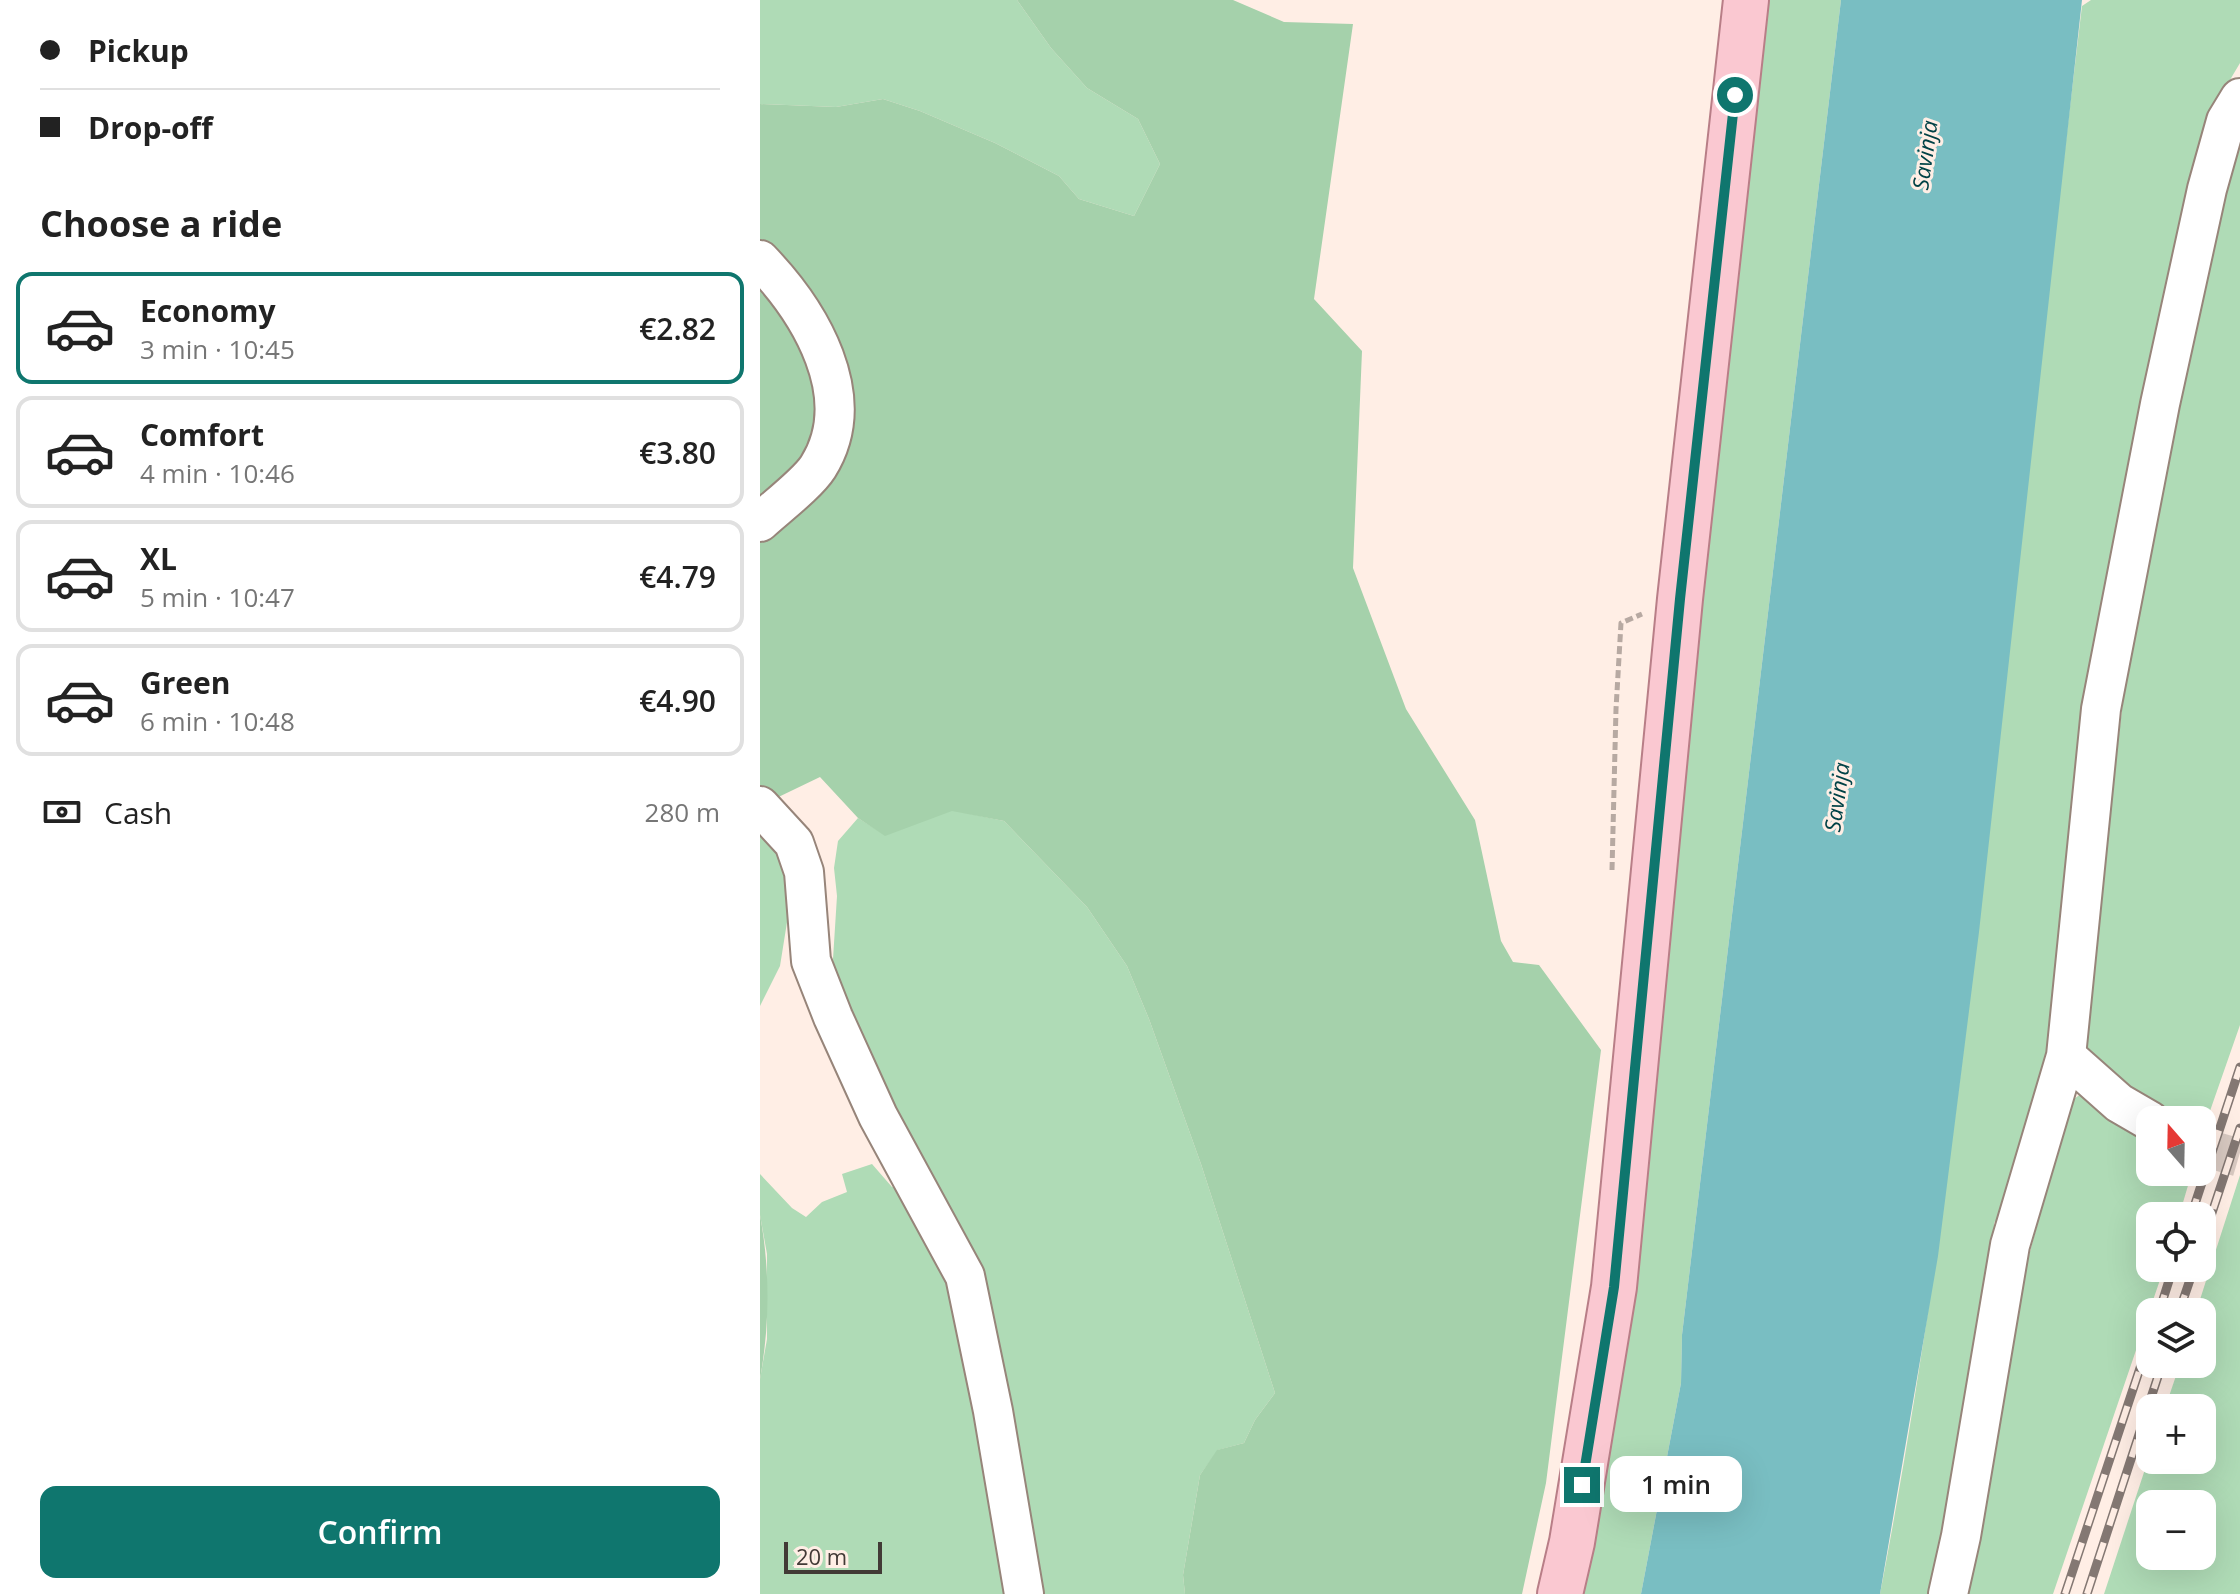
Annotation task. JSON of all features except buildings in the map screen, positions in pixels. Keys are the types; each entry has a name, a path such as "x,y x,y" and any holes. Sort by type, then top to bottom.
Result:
{"main road":[{"path":"1560,1594 1572,1542 1614,1287 1681,584 1746,0"}],"street":[{"path":"1948,1594 1961,1536 2010,1245 2066,1056 2101,709 2160,404 2207,189 2226,121 2240,98"},
{"path":"760,260 803,312 826,358 836,409 827,447 817,469 760,522"},
{"path":"760,806 794,843 799,857 804,872 811,961 833,1017 878,1116 965,1276 993,1411 1024,1594"},
{"path":"2066,1056 2119,1103 2136,1113"}],"green space":[{"path":"760,0 1017,0 1051,48 1087,88 1138,119 1160,164 1134,216 1079,199 1059,176 995,143 883,99 836,107 760,104"},
{"path":"1017,0 1233,0 1284,22 1353,24 1314,299 1362,351 1353,568 1406,709 1475,820 1501,941 1513,962 1539,965 1601,1050 1546,1483 1522,1594 1185,1594 1183,1575 1200,1475 1217,1450 1244,1443 1255,1420 1275,1393 1201,1164 1127,966 1087,907 1004,821 952,811 885,836 858,818 820,777 766,803 760,796 760,536 846,405 760,249 760,104 836,107 883,99 995,143 1059,176 1079,199 1134,216 1160,164 1138,119 1087,88 1051,48"},
{"path":"1762,0 1841,0 1682,1335 1681,1383 1641,1594 1576,1594 1604,1479 1624,1370"},
{"path":"2091,0 2240,0 2240,63 2224,90 2055,1048 1999,1235 1994,1221 1995,1248 1932,1594 1880,1594 1943,1207 1976,948 2082,6"},
{"path":"2240,128 2240,1025 2212,1106 2150,1106 2117,1087 2082,1046 2126,676 2165,453"},
{"path":"760,276 813,372 819,446 760,514"},
{"path":"952,810 1004,821 1087,907 1127,966 1201,1164 1275,1393 1255,1420 1244,1443 1218,1450 1200,1475 1183,1575 1185,1594 1033,1594 999,1390 839,1012 833,959 837,896 834,868 838,841 858,818 885,835"},
{"path":"760,820 779,841 792,891 780,966 760,1006"},
{"path":"2082,1093 2136,1123 2136,1186 2188,1186 2183,1202 2136,1202 2136,1282 2159,1282 2154,1298 2136,1298 2136,1350 2053,1594 1962,1594 2015,1308 2070,1102"},
{"path":"872,1164 892,1187 906,1184 954,1267 1018,1594 760,1594 760,1379 767,1339 767,1254 760,1215 760,1174 792,1208 806,1217 822,1202 847,1192 842,1174"},
{"path":"2240,1175 2240,1594 2104,1594 2136,1497 2136,1570 2216,1570 2216,1490 2138,1490 2143,1474 2216,1474 2216,1394 2170,1394 2175,1378 2216,1378 2216,1298 2200,1298 2206,1282 2216,1282 2216,1250"},
{"path":"760,1215 768,1297 760,1379"}],"water":[{"name":"Savinja","path":"1841,0 2082,0 1979,932 1938,1256 1880,1594 1641,1594 1681,1383 1682,1335"}],"tunnel":[{"path":"2216,1151 2240,1158"}],"railway":[{"path":"2196,1202 2240,1067"},
{"path":"2216,1202 2240,1128"},
{"path":"2163,1298 2169,1282"},
{"path":"2184,1298 2189,1282"},
{"path":"2065,1594 2137,1378"},
{"path":"2087,1594 2157,1378"}],"route":[{"path":"1582,1485 1614,1287 1680,599 1735,95"}]}
